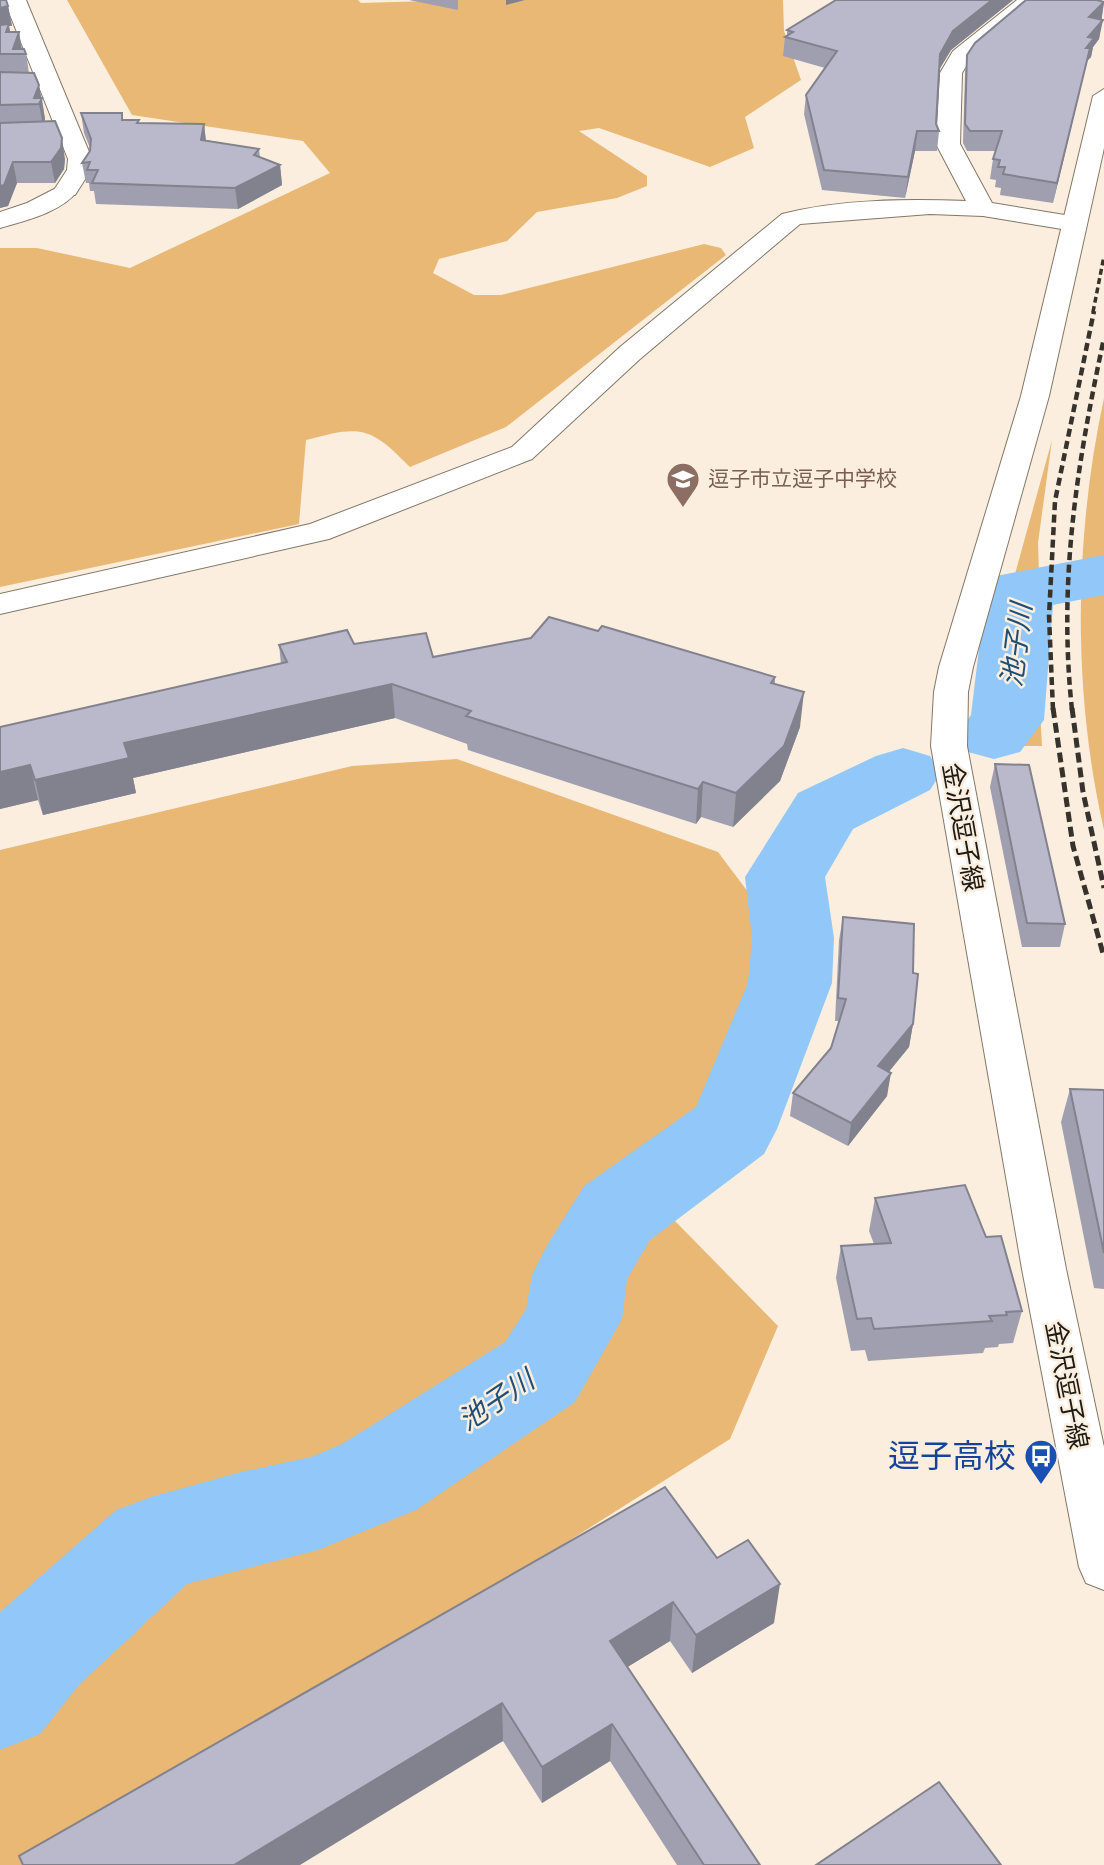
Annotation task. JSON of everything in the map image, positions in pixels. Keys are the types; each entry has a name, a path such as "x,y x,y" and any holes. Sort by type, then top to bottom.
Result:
{"street":[{"path":"0,219 37,208 66,190 79,170 80,159 49,84 19,36 15,0"},
{"path":"983,209 948,144 951,73 961,56 1030,0"},
{"path":"22,84 49,84"},
{"name":"金沢逗子線","path":"1104,96 1035,396 957,667 948,725 948,746 1042,1255 1104,1567"},
{"path":"41,135 69,134"},
{"path":"13,190 66,190"},
{"path":"0,604 223,551 318,532 522,453 630,353 791,219 812,214 917,208 983,209 1074,223"}],"shaded area":[{"path":"67,0 358,0 361,3 461,0 783,0 784,31 801,80 745,117 754,148 710,167 599,128 579,131 647,176 647,186 617,198 537,212 507,241 439,259 433,273 474,295 501,295 704,244 721,248 726,255 506,427 410,467 385,443 364,432 340,432 306,440 299,524 0,587 0,248 37,248 130,268 330,173 303,141 132,115"},
{"path":"1104,398 1104,830 1086,723 1081,614 1087,505"},
{"path":"1052,440 1038,543 1039,573 1015,574"},
{"path":"1034,598 1042,746 986,746 987,707 1010,601"},
{"path":"457,759 718,852 769,920 675,1221 778,1326 730,1439 143,1810 25,1865 0,1865 0,850 352,766"}],"building":[{"path":"0,0 6,0 8,6 0,8"},
{"path":"836,0 992,0 953,31 940,54 936,124 939,131 917,131 908,177 824,170 806,95 837,51 785,37 793,32 787,30"},
{"path":"1026,0 1104,2 1089,17 1103,20 1088,37 1094,38 1086,48 1090,48 1057,183 1003,174 1005,167 998,167 1000,160 993,159 1002,131 970,131 965,124 967,55 975,43"},
{"path":"9,24 6,32 19,32 13,49 24,49 26,54 0,54 0,25"},
{"path":"0,72 34,73 39,85 34,98 42,98 39,104 0,105"},
{"path":"81,113 122,113 122,120 139,120 137,123 204,124 201,140 259,149 254,155 280,165 235,188 92,183 98,170 87,170 90,162 82,163 90,151 91,139"},
{"path":"55,121 62,138 61,148 51,162 13,162 4,185 0,186 0,123"},
{"path":"549,617 598,631 602,626 775,677 771,683 804,692 784,746 736,793 703,782 698,789 466,716 471,711 392,684 124,743 129,758 35,780 30,765 0,772 0,727 287,662 279,645 347,630 354,644 426,633 433,657 531,638"},
{"path":"995,764 1029,765 1065,924 1027,923"},
{"path":"843,917 914,924 913,973 918,974 913,1024 878,1066 891,1073 851,1123 793,1093 831,1048 846,999 838,998"},
{"path":"1070,1089 1104,1090 1104,1253"},
{"path":"965,1185 986,1237 1001,1236 1022,1311 989,1316 992,1321 874,1329 871,1318 857,1319 841,1246 891,1243 875,1198"},
{"path":"665,1487 717,1558 748,1540 780,1584 696,1635 673,1602 610,1641 760,1865 704,1865 612,1724 542,1767 502,1703 234,1865 23,1865 19,1856"},
{"path":"939,1782 1001,1865 816,1865"}],"waterway":[{"name":"池子川","path":"994,735 1007,720 1020,591 1104,575"},
{"name":"池子川","path":"0,1695 40,1648 154,1545 241,1520 318,1503 379,1477 540,1372 573,1319 580,1275 617,1213 732,1129 790,983 793,938 785,877 825,811 903,773"}],"railway":[{"path":"1093,312 1104,256"},
{"path":"1053,710 1049,616 1055,501 1094,311"},
{"path":"1072,710 1067,615 1069,568 1078,477 1104,338"},
{"path":"1053,708 1073,846 1104,957"},
{"path":"1072,708 1083,792 1104,888"}],"place":[{"name":"逗子市立逗子中学校","path":"683,509"},
{"name":"逗子高校","path":"1041,1486"}]}
